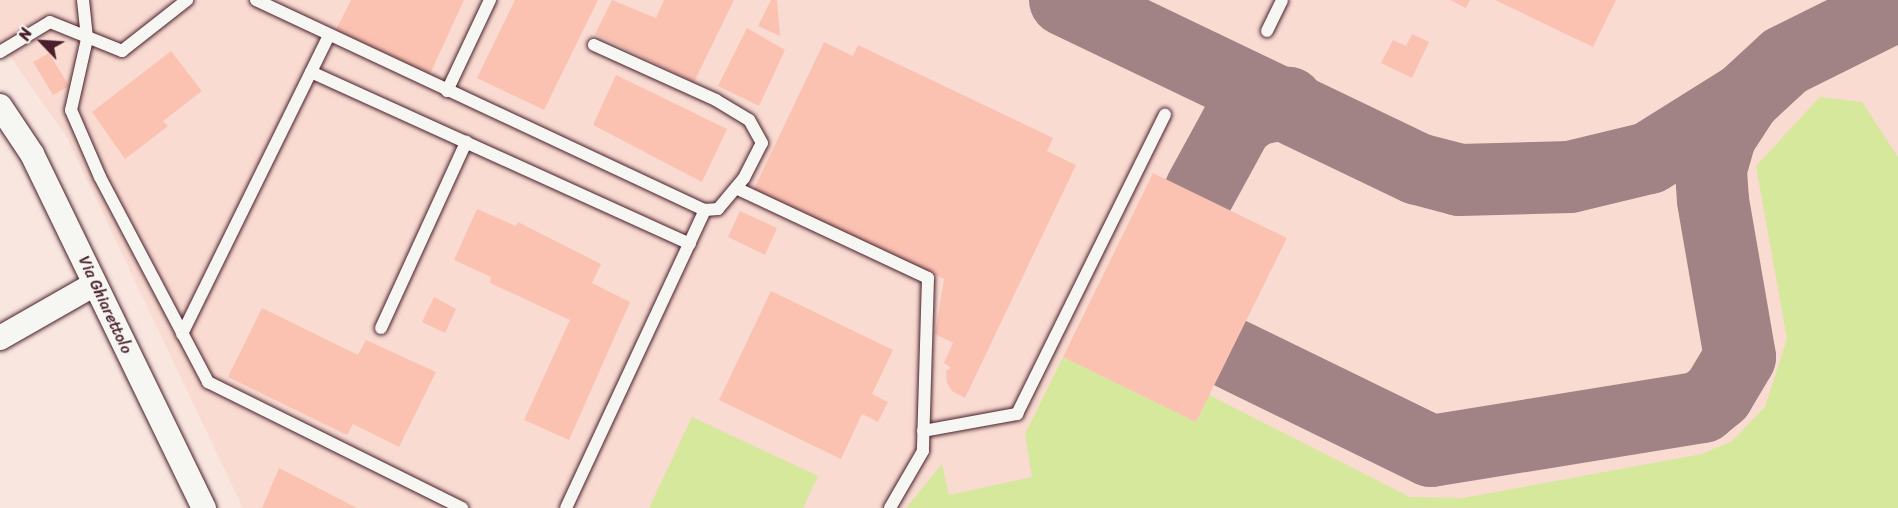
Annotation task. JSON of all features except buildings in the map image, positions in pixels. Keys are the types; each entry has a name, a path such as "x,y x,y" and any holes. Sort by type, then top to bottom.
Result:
{"street":[{"name":"Via Ghiarettolo","path":"0,106 32,154 93,285 204,508"},
{"path":"0,338 93,285"}],"lane":[{"path":"83,0 87,39 71,110 100,177 208,382 462,508"},
{"path":"0,52 50,22 87,39 122,51 187,0"},
{"path":"255,0 705,210 718,209 736,188 762,143 749,120 716,100 594,45"},
{"path":"447,91 490,0"},
{"path":"1267,31 1282,0"},
{"path":"182,334 329,35"},
{"path":"311,72 690,244"},
{"path":"923,431 1017,414 1165,115"},
{"path":"381,328 466,142"},
{"path":"736,188 928,278 923,451 890,508"},
{"path":"566,508 705,210"}],"shaded area":[{"path":"0,0 1898,0 1898,508 243,508 66,136 0,42"}],"green space":[{"path":"1820,97 1862,102 1898,157 1898,508 906,508 942,464 949,495 1032,477 1025,434 1063,357 1196,422 1209,395 1410,497 1463,498 1702,454 1732,441 1765,407 1787,339 1756,166"},
{"path":"692,417 818,476 803,508 649,508"}],"taxiway":[{"path":"1065,0 1418,169 1460,180 1570,177 1649,158 1745,98 1785,61 1898,5"},
{"path":"1232,354 1431,451 1702,407 1718,394 1740,357 1713,200 1711,169 1721,135 1745,98"},
{"path":"1200,191 1237,123 1254,110 1288,103"}]}
